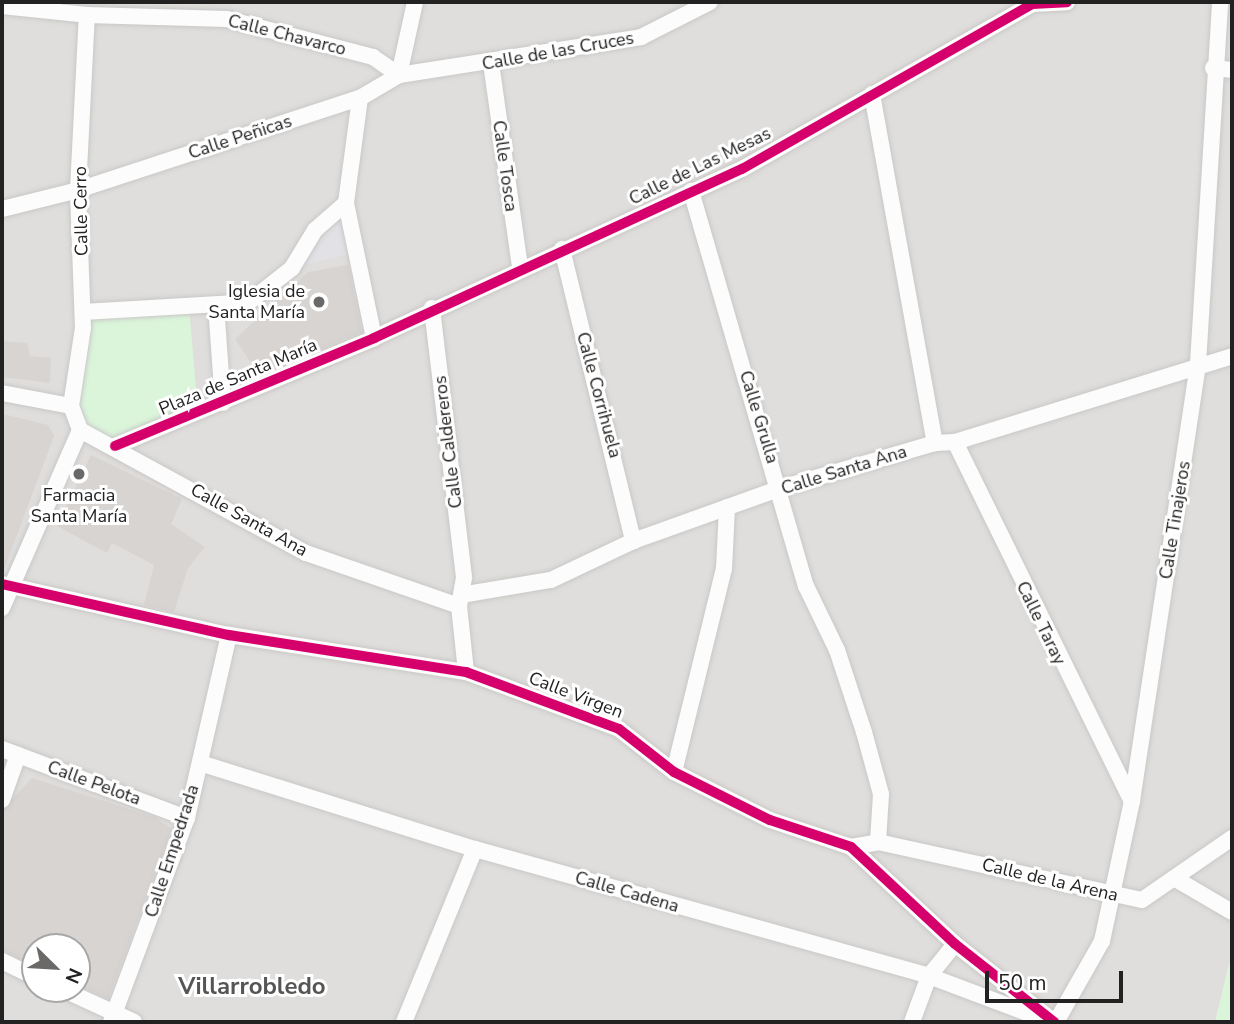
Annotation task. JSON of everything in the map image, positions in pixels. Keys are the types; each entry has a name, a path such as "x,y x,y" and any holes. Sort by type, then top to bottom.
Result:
{"street":[{"path":"399,75 415,2"},
{"name":"Calle de las Cruces","path":"399,75 491,63 641,37 710,2"},
{"name":"Calle de Las Mesas","path":"374,338 432,308 691,191 872,94 1032,3 1067,2"},
{"name":"Calle Tinajeros","path":"1055,1022 1102,941 1114,897 1132,801 1198,364 1213,68 1220,2"},
{"name":"Calle Chavarco","path":"2,6 227,19 373,57 399,75"},
{"name":"Calle Cerro","path":"71,406 83,312 78,190 98,11"},
{"name":"Calle Tosca","path":"491,63 520,268"},
{"path":"1213,68 1232,70"},
{"name":"Calle Peñicas","path":"2,209 78,190 359,98 399,75"},
{"path":"872,94 935,443"},
{"path":"359,98 346,203 374,338"},
{"name":"Calle Grulla","path":"691,191 781,488 806,586 837,650 881,794 878,842"},
{"path":"83,312 249,302 292,268 315,230 346,203"},
{"name":"Calle Corrihuela","path":"562,249 633,541"},
{"path":"216,305 223,403"},
{"name":"Calle Caldereros","path":"432,308 464,577 460,601"},
{"name":"Plaza de Santa María","path":"115,446 374,338"},
{"name":"Calle Santa Ana","path":"80,430 115,446 306,553 460,601 551,580 633,541 781,488 935,443 955,442 1198,364 1232,356"},
{"path":"2,393 71,406 80,430 7,586 2,608"},
{"name":"Calle Taray","path":"955,442 1132,801"},
{"path":"674,772 724,569 727,508"},
{"name":"Calle Virgen","path":"7,586 229,635 466,672 619,729 674,772 770,820 851,847 955,944 1055,1022"},
{"path":"460,601 466,672"},
{"name":"Calle Empedrada","path":"113,1018 187,818 229,635"},
{"name":"Calle Pelota","path":"2,748 187,818"},
{"path":"2,800 18,755"},
{"name":"Calle Cadena","path":"200,762 475,849 929,976 1055,1022"},
{"name":"Calle de la Arena","path":"851,847 878,842 1114,897 1142,900 1232,838"},
{"path":"404,1022 475,849"},
{"path":"1174,878 1232,912"},
{"path":"912,1022 929,976 955,944"},
{"path":"2,961 21,970"},
{"path":"87,1003 113,1018 134,1022"}],"shaded area":[{"path":"2,2 1232,2 1232,1022 2,1022"},
{"path":"346,203 358,252 292,268"}],"green space":[{"path":"189,307 198,413 115,446 80,430 71,406 83,312"},
{"path":"1232,961 1232,1022 1215,1022 1229,964"}],"building":[{"name":"Iglesia de Santa María","path":"348,265 362,332 259,374 235,339 308,272"},
{"path":"2,341 27,343 30,356 51,358 50,383 2,377"},
{"path":"2,414 48,425 54,436 4,570"},
{"path":"91,455 182,499 171,524 205,547 188,568 174,612 144,605 154,565 112,543 107,553 57,526"},
{"path":"32,778 154,817 172,829 108,999 91,991 91,933 21,933 21,959 2,951 2,810"}],"cycle path":[{"path":"115,446 374,338 742,169 1032,4 1067,2"},
{"path":"2,584 229,635 466,672 619,729 674,772 770,820 851,847 955,944 1054,1022"}],"place":[{"name":"Iglesia de Santa María","path":"319,302"},
{"name":"Farmacia Santa María","path":"79,474"}],"district":[{"name":"Villarrobledo","path":"252,987"}]}
